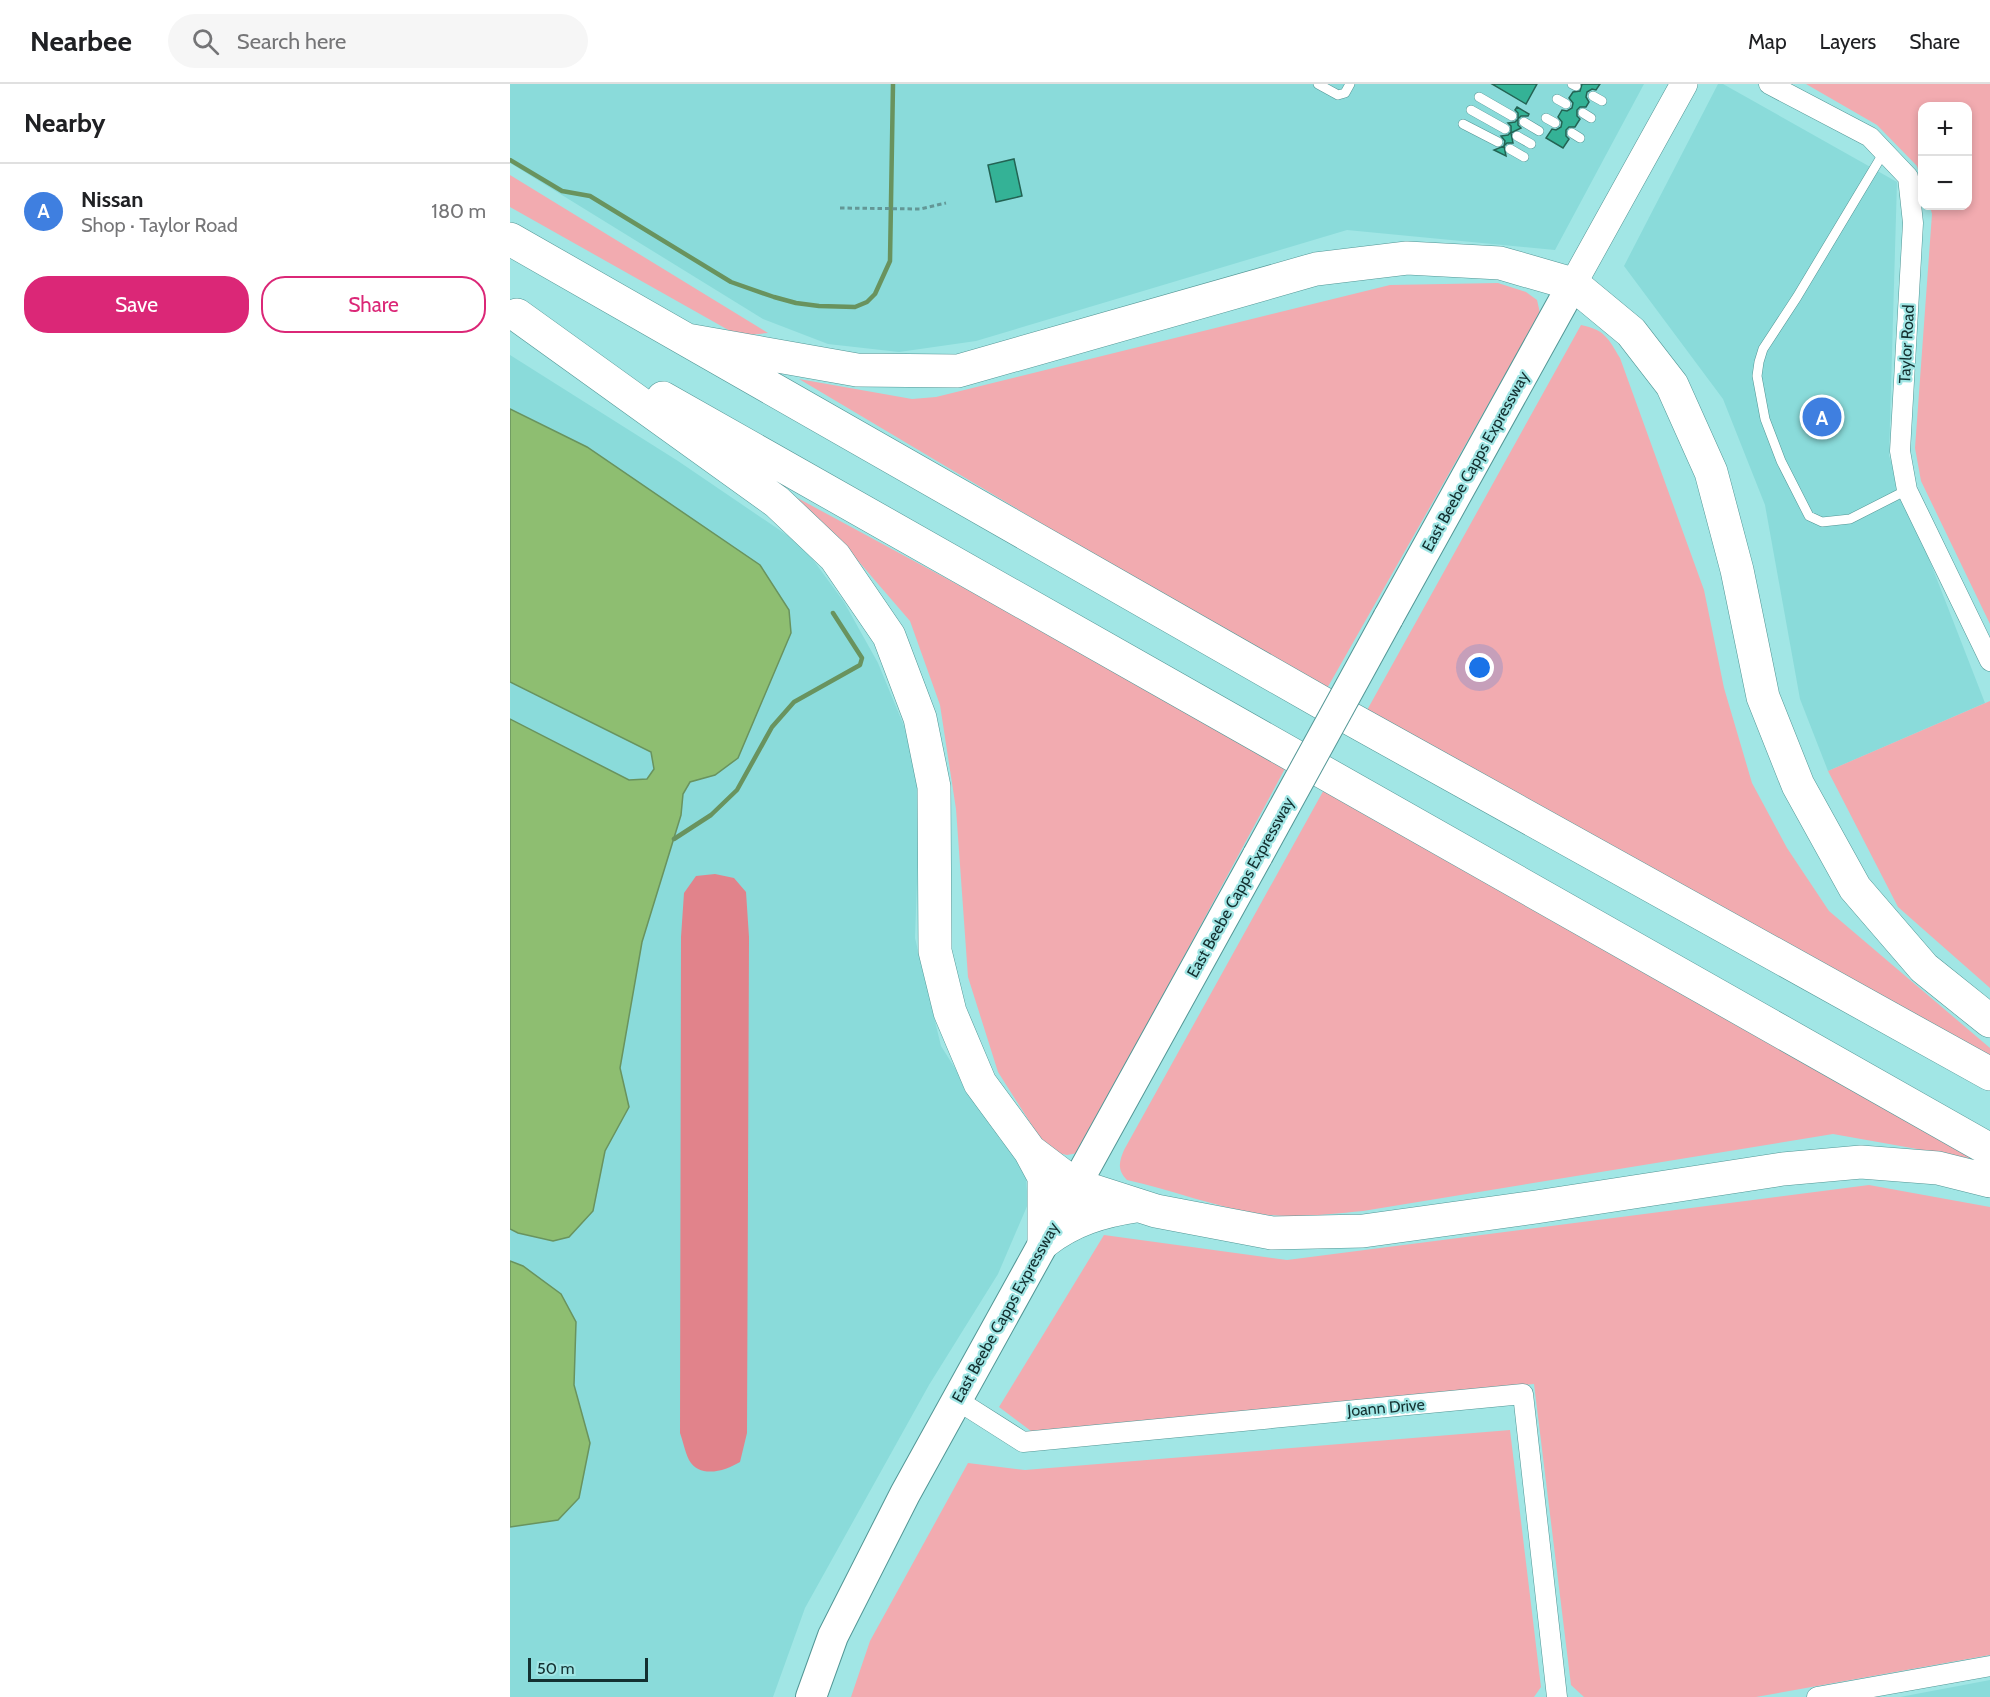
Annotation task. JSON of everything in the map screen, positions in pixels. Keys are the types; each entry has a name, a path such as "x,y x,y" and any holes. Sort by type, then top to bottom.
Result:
{"highway":[{"path":"510,239 1333,709 1990,1074"},
{"path":"687,340 857,370 958,371 1316,269 1407,258 1488,262 1500,263 1573,284 1631,332 1672,385 1712,472 1737,570 1763,697 1798,785 1855,888 1924,968 1990,1021"},
{"path":"514,313 1990,1150"},
{"path":"514,313 777,502 835,556 889,636 920,718 934,787 935,951 950,1012 980,1083 1030,1151 1044,1177 1044,1242"},
{"path":"1030,1151 1075,1185 1156,1211 1272,1233 1363,1231 1536,1207 1783,1168 1861,1162 1938,1168 1990,1181"},
{"path":"1044,1242 1061,1228 1097,1213 1138,1206"}],"main road":[{"name":"East Beebe Capps Expressway","path":"811,1697 833,1636 905,1494 1684,84"}],"street":[{"name":"Taylor Road","path":"1768,84 1870,137 1908,177 1913,223 1900,452 1907,489 1990,661"},
{"name":"Joann Drive","path":"957,1400 1023,1442 1523,1394 1557,1697"},
{"path":"1817,1697 1990,1666"}],"lane":[{"path":"1318,84 1338,95 1345,93 1350,84"},
{"path":"1479,97 1512,116"},
{"path":"1471,111 1505,129"},
{"path":"1524,122 1539,131"},
{"path":"1463,123 1498,142"},
{"path":"1517,136 1531,144"},
{"path":"1510,149 1524,157"},
{"path":"1884,152 1763,349 1757,376 1765,419 1781,460 1809,516 1822,522 1850,519 1907,489"}],"path":[{"path":"840,208 920,209 946,203"}],"shaded area":[{"path":"510,84 1644,84 1555,250 1347,230 976,341 899,352 828,344 763,319 510,163"},
{"path":"1718,84 1723,84 1897,182 1889,456 1985,703 1828,771 1800,699 1765,505 1723,399 1624,266"},
{"path":"1806,84 1990,84 1990,624 1921,481 1915,448 1931,210 1972,210 1972,102 1918,102 1918,169 1877,125"},
{"path":"510,175 768,333 739,336 510,207"},
{"path":"1498,283 1526,292 1537,300 1540,313 1325,692 799,379 912,399 936,397 1390,285"},
{"path":"1581,325 1601,332 1620,358 1704,590 1724,688 1752,783 1787,848 1829,911 1990,1048 1990,1056 1366,712"},
{"path":"510,355 678,461 803,546 844,602 878,663 904,726 920,796 915,938 941,1046 999,1138 1025,1166 1028,1204 998,1274 929,1385 805,1608 773,1697 510,1697"},
{"path":"510,409 587,447 760,565 789,610 791,633 738,758 715,775 690,782 683,794 681,815 642,942 620,1068 629,1107 605,1151 593,1211 569,1237 553,1241 510,1229 510,719 629,780 647,779 654,769 651,752 510,682"},
{"path":"729,461 1288,763 1078,1153 1067,1155 1058,1153 1040,1138 998,1072 968,977 956,809 940,705 910,621 841,541"},
{"path":"1990,701 1990,988 1898,907 1828,771"},
{"path":"1326,786 1990,1162 1833,1134 1363,1211 1299,1216 1244,1211 1127,1180 1120,1166 1124,1150"},
{"path":"715,874 734,878 746,892 749,937 747,1433 740,1462 720,1470 706,1471 700,1470 689,1460 680,1433 681,937 684,893 696,876"},
{"path":"1869,1185 1990,1207 1990,1655 1756,1697 1584,1697 1571,1685 1534,1384 1031,1431 999,1407 1104,1235 1287,1260"},
{"path":"510,1261 523,1266 561,1294 576,1322 574,1385 590,1443 579,1498 558,1520 510,1527"},
{"path":"1510,1430 1541,1687 1534,1697 851,1697 870,1641 968,1463 1025,1470"},
{"path":"1990,1680 1990,1697 1900,1697"}],"building":[{"path":"1492,84 1537,84 1526,104"},
{"path":"1582,84 1600,84 1596,90 1592,89 1587,92 1586,97 1589,102 1586,107 1580,107 1577,110 1577,116 1580,119 1575,127 1569,127 1566,130 1566,136 1569,139 1563,148 1546,138 1552,129 1556,130 1561,127 1562,122 1558,117 1562,110 1567,111 1572,108 1573,103 1569,98 1573,92 1580,91"},
{"path":"1517,107 1529,114 1521,116 1518,119 1518,113 1515,110"},
{"path":"1518,119 1518,125 1521,128 1511,133 1513,143 1507,143 1504,146 1505,141 1501,136 1511,132 1511,126 1508,123"},
{"path":"1504,146 1506,156 1494,150"},
{"path":"1014,159 1022,196 996,202 988,165"}],"waterway":[{"path":"510,160 562,191 590,196 731,282 796,303 855,307 867,302 875,294 890,261 893,84"},
{"path":"674,839 711,815 737,790 772,727 794,702 860,665 862,658 833,613"}],"place":[{"name":"Nissan","path":"1822,417"}]}
